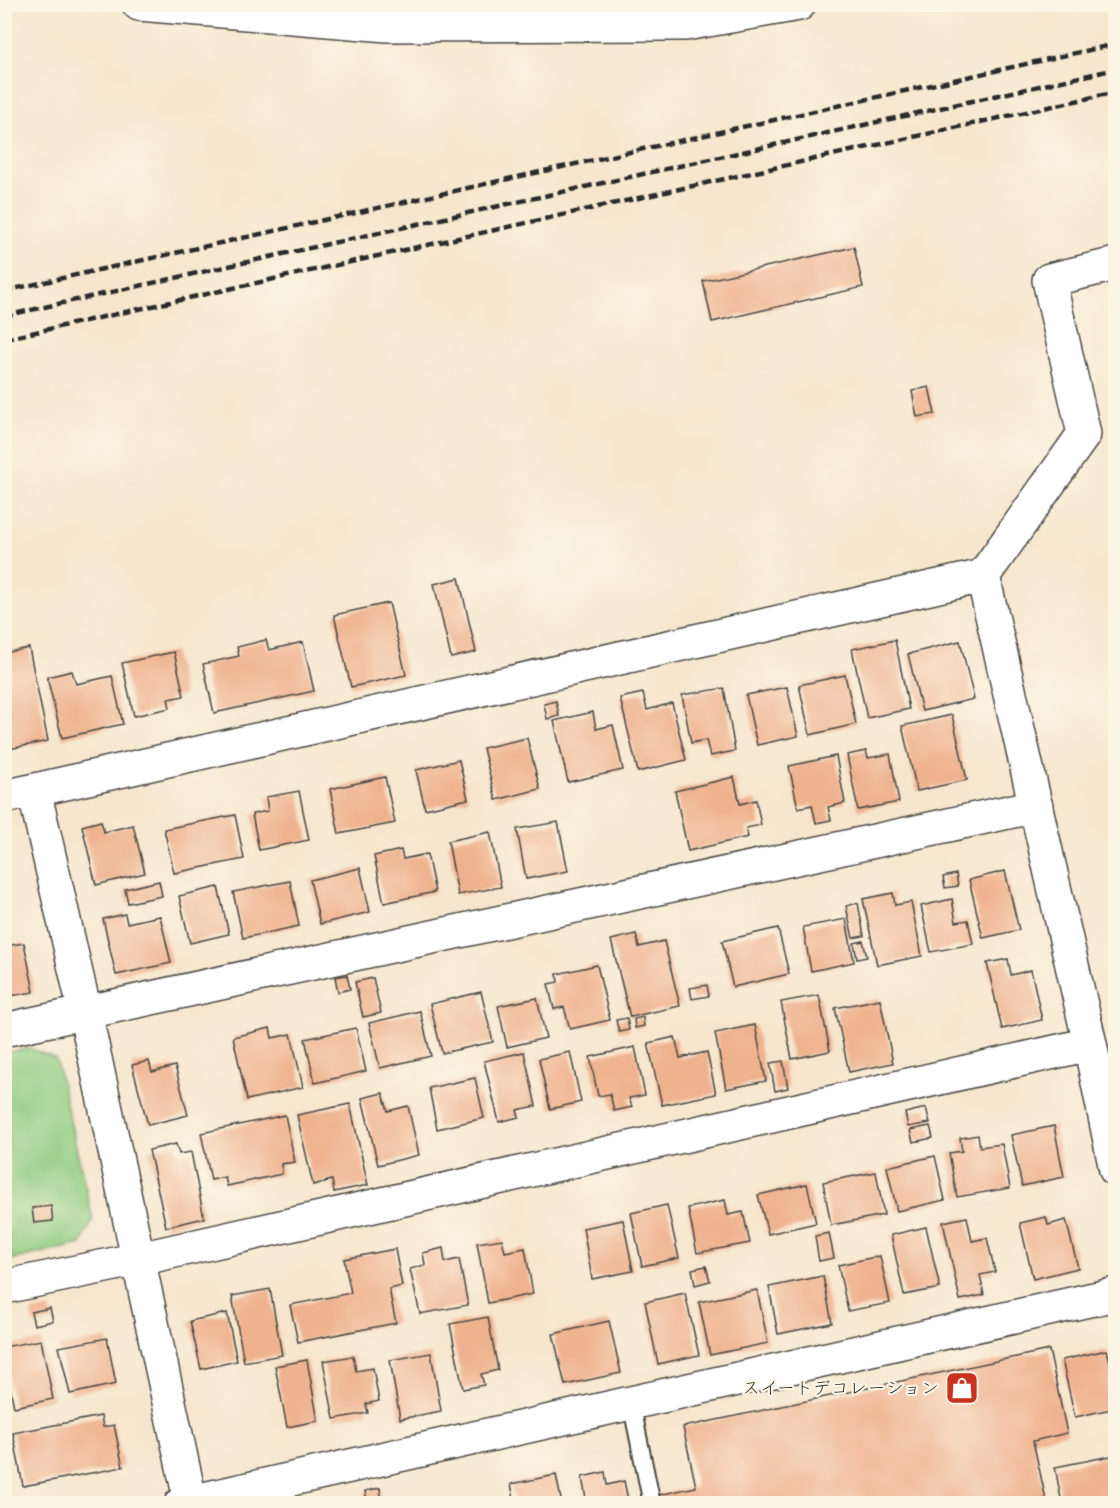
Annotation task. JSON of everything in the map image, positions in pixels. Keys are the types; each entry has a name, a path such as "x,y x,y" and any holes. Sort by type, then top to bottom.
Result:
{"street":[{"path":"139,4 387,25 411,25 685,24 799,4"},
{"path":"1116,264 1049,280 1084,434 982,576 19,794 85,1012 139,1259 188,1503 1116,1294"},
{"path":"982,576 1036,807 1116,1170"},
{"path":"4,1030 1036,807"},
{"path":"4,1287 139,1259 1089,1044"}],"lane":[{"path":"631,1402 652,1503"}],"green space":[{"path":"29,1048 56,1059 93,1220 81,1244 5,1261 4,1053"}],"building":[{"path":"854,247 863,287 712,322 703,281"},
{"path":"929,387 935,414 917,417 912,391"},
{"path":"459,578 476,652 451,658 434,584"},
{"path":"389,603 406,675 351,687 334,615"},
{"path":"266,640 269,650 303,642 314,691 214,713 203,664 239,656 237,647"},
{"path":"895,640 909,709 867,718 852,649"},
{"path":"960,641 974,699 922,711 908,654"},
{"path":"29,648 48,741 4,750 4,653"},
{"path":"174,652 184,696 168,699 170,708 134,716 122,663"},
{"path":"72,671 76,684 112,676 123,724 62,738 47,677"},
{"path":"845,675 856,724 810,735 799,685"},
{"path":"787,687 798,736 757,745 746,695"},
{"path":"724,688 735,751 710,756 706,740 691,743 682,695"},
{"path":"643,693 647,710 672,703 686,760 638,772 620,698"},
{"path":"556,701 559,716 547,719 544,704"},
{"path":"593,712 596,729 613,725 623,770 568,782 554,721"},
{"path":"952,715 967,780 917,791 902,726"},
{"path":"527,738 540,789 496,800 483,748"},
{"path":"866,751 868,758 890,754 899,802 858,810 847,755"},
{"path":"836,756 845,803 828,807 831,820 816,823 812,805 798,808 789,766"},
{"path":"459,760 468,799 425,809 416,770"},
{"path":"385,777 395,823 339,834 330,789"},
{"path":"734,777 740,804 756,800 761,825 746,828 748,837 688,851 675,791"},
{"path":"299,791 309,840 259,850 252,814 268,811 266,797"},
{"path":"235,815 244,859 174,873 164,829"},
{"path":"101,821 104,832 133,825 145,873 96,885 82,826"},
{"path":"558,822 568,871 526,879 517,829"},
{"path":"490,832 501,887 458,895 448,841"},
{"path":"401,850 403,859 427,854 435,892 384,903 374,856"},
{"path":"360,868 370,912 320,924 310,880"},
{"path":"1005,871 1019,930 983,938 969,880"},
{"path":"956,874 958,886 945,888 943,877"},
{"path":"159,881 162,896 128,903 125,889"},
{"path":"290,881 299,926 243,938 233,892"},
{"path":"218,887 229,934 190,943 179,896"},
{"path":"893,893 895,905 911,902 922,956 877,965 863,899"},
{"path":"4,896 9,912 4,913"},
{"path":"952,899 956,922 968,920 973,944 931,952 921,906"},
{"path":"858,903 864,936 853,938 846,906"},
{"path":"125,914 127,923 160,916 171,963 116,975 103,919"},
{"path":"846,919 854,962 811,971 803,927"},
{"path":"778,928 789,974 733,987 722,941"},
{"path":"636,934 639,947 664,941 680,1006 630,1017 611,940"},
{"path":"863,941 867,957 857,959 854,943"},
{"path":"24,943 34,992 4,997 4,946"},
{"path":"1008,959 1011,975 1031,970 1042,1020 1002,1029 987,963"},
{"path":"597,965 610,1020 570,1029 564,1007 554,1009 548,984 558,982 557,974"},
{"path":"347,975 350,989 338,992 335,977"},
{"path":"373,978 381,1013 363,1017 355,982"},
{"path":"707,985 709,996 692,999 690,988"},
{"path":"481,992 493,1042 442,1053 430,1004"},
{"path":"819,995 830,1051 792,1059 781,1002"},
{"path":"537,998 546,1038 507,1047 498,1006"},
{"path":"880,999 893,1063 849,1072 835,1008"},
{"path":"420,1011 431,1056 380,1068 369,1023"},
{"path":"643,1017 644,1026 635,1028 634,1019"},
{"path":"627,1018 629,1030 619,1032 616,1020"},
{"path":"755,1025 766,1081 726,1089 715,1033"},
{"path":"270,1028 272,1038 291,1034 303,1087 247,1100 233,1037"},
{"path":"356,1028 366,1071 315,1083 305,1039"},
{"path":"675,1037 680,1058 707,1052 716,1094 662,1105 648,1043"},
{"path":"635,1047 645,1095 629,1098 632,1107 614,1111 610,1094 598,1096 590,1057"},
{"path":"524,1052 536,1106 517,1110 519,1117 499,1122 484,1061"},
{"path":"570,1052 581,1102 550,1109 539,1059"},
{"path":"149,1061 152,1072 175,1066 188,1115 148,1125 132,1065"},
{"path":"783,1061 788,1088 775,1091 770,1063"},
{"path":"475,1078 484,1118 437,1129 429,1088"},
{"path":"383,1093 388,1111 408,1106 419,1155 378,1165 362,1098"},
{"path":"350,1104 368,1185 334,1192 332,1180 313,1185 297,1115"},
{"path":"926,1108 930,1123 908,1127 905,1113"},
{"path":"285,1115 295,1162 281,1164 282,1174 227,1186 225,1177 211,1180 201,1133"},
{"path":"930,1126 933,1138 913,1142 910,1130"},
{"path":"1054,1126 1064,1177 1022,1186 1011,1135"},
{"path":"978,1135 980,1147 1002,1144 1010,1188 957,1197 949,1153 962,1151 960,1138"},
{"path":"176,1144 179,1154 191,1152 204,1218 166,1227 149,1150"},
{"path":"935,1156 945,1200 897,1211 887,1167"},
{"path":"876,1172 884,1215 831,1225 823,1182"},
{"path":"807,1184 816,1223 768,1234 758,1195"},
{"path":"725,1200 728,1215 743,1212 750,1243 697,1253 688,1208"},
{"path":"667,1205 679,1258 642,1266 631,1213"},
{"path":"51,1206 53,1221 34,1223 32,1208"},
{"path":"967,1217 972,1241 987,1238 995,1272 980,1275 984,1295 960,1300 943,1222"},
{"path":"1046,1217 1048,1225 1066,1220 1078,1268 1033,1279 1020,1223"},
{"path":"623,1220 633,1271 592,1279 583,1228"},
{"path":"926,1227 940,1288 904,1295 891,1235"},
{"path":"829,1233 834,1258 819,1261 815,1236"},
{"path":"502,1239 505,1252 525,1248 533,1294 488,1303 477,1243"},
{"path":"443,1248 445,1262 459,1259 468,1305 420,1314 410,1269 425,1265 423,1253"},
{"path":"395,1249 402,1286 389,1289 396,1323 298,1342 290,1305 351,1293 344,1259"},
{"path":"880,1256 890,1303 848,1311 838,1265"},
{"path":"706,1266 710,1281 695,1285 692,1269"},
{"path":"823,1276 832,1323 778,1334 769,1287"},
{"path":"270,1289 282,1355 244,1362 232,1296"},
{"path":"757,1290 768,1343 710,1355 699,1302"},
{"path":"685,1293 699,1355 658,1364 645,1302"},
{"path":"50,1308 53,1321 34,1325 31,1312"},
{"path":"227,1313 237,1361 201,1369 190,1321"},
{"path":"488,1317 498,1370 481,1374 484,1385 463,1389 450,1324"},
{"path":"609,1321 621,1373 565,1385 553,1334"},
{"path":"107,1338 116,1384 70,1394 59,1347"},
{"path":"41,1340 53,1399 14,1407 4,1358 4,1347"},
{"name":"スイートデコレーション","path":"1049,1350 1067,1433 1033,1441 1047,1504 659,1504 658,1495 696,1487 683,1427"},
{"path":"1107,1350 1116,1387 1116,1408 1075,1417 1062,1360"},
{"path":"431,1353 441,1411 400,1419 390,1360"},
{"path":"353,1356 356,1371 373,1368 379,1401 366,1404 368,1413 334,1419 323,1361"},
{"path":"307,1360 318,1421 287,1427 275,1366"},
{"path":"101,1416 103,1427 114,1425 123,1467 23,1486 13,1433"},
{"path":"1116,1455 1116,1499 1095,1504 1062,1504 1055,1467"},
{"path":"605,1472 607,1485 624,1481 629,1504 587,1504 582,1477"},
{"path":"556,1475 562,1504 515,1504 511,1484"},
{"path":"380,1488 382,1504 368,1504 365,1491"}],"railway":[{"path":"4,291 1116,44"},
{"path":"4,316 1116,69"},
{"path":"4,339 1116,92"}],"place":[{"name":"スイートデコレーション","path":"962,1388"}]}
